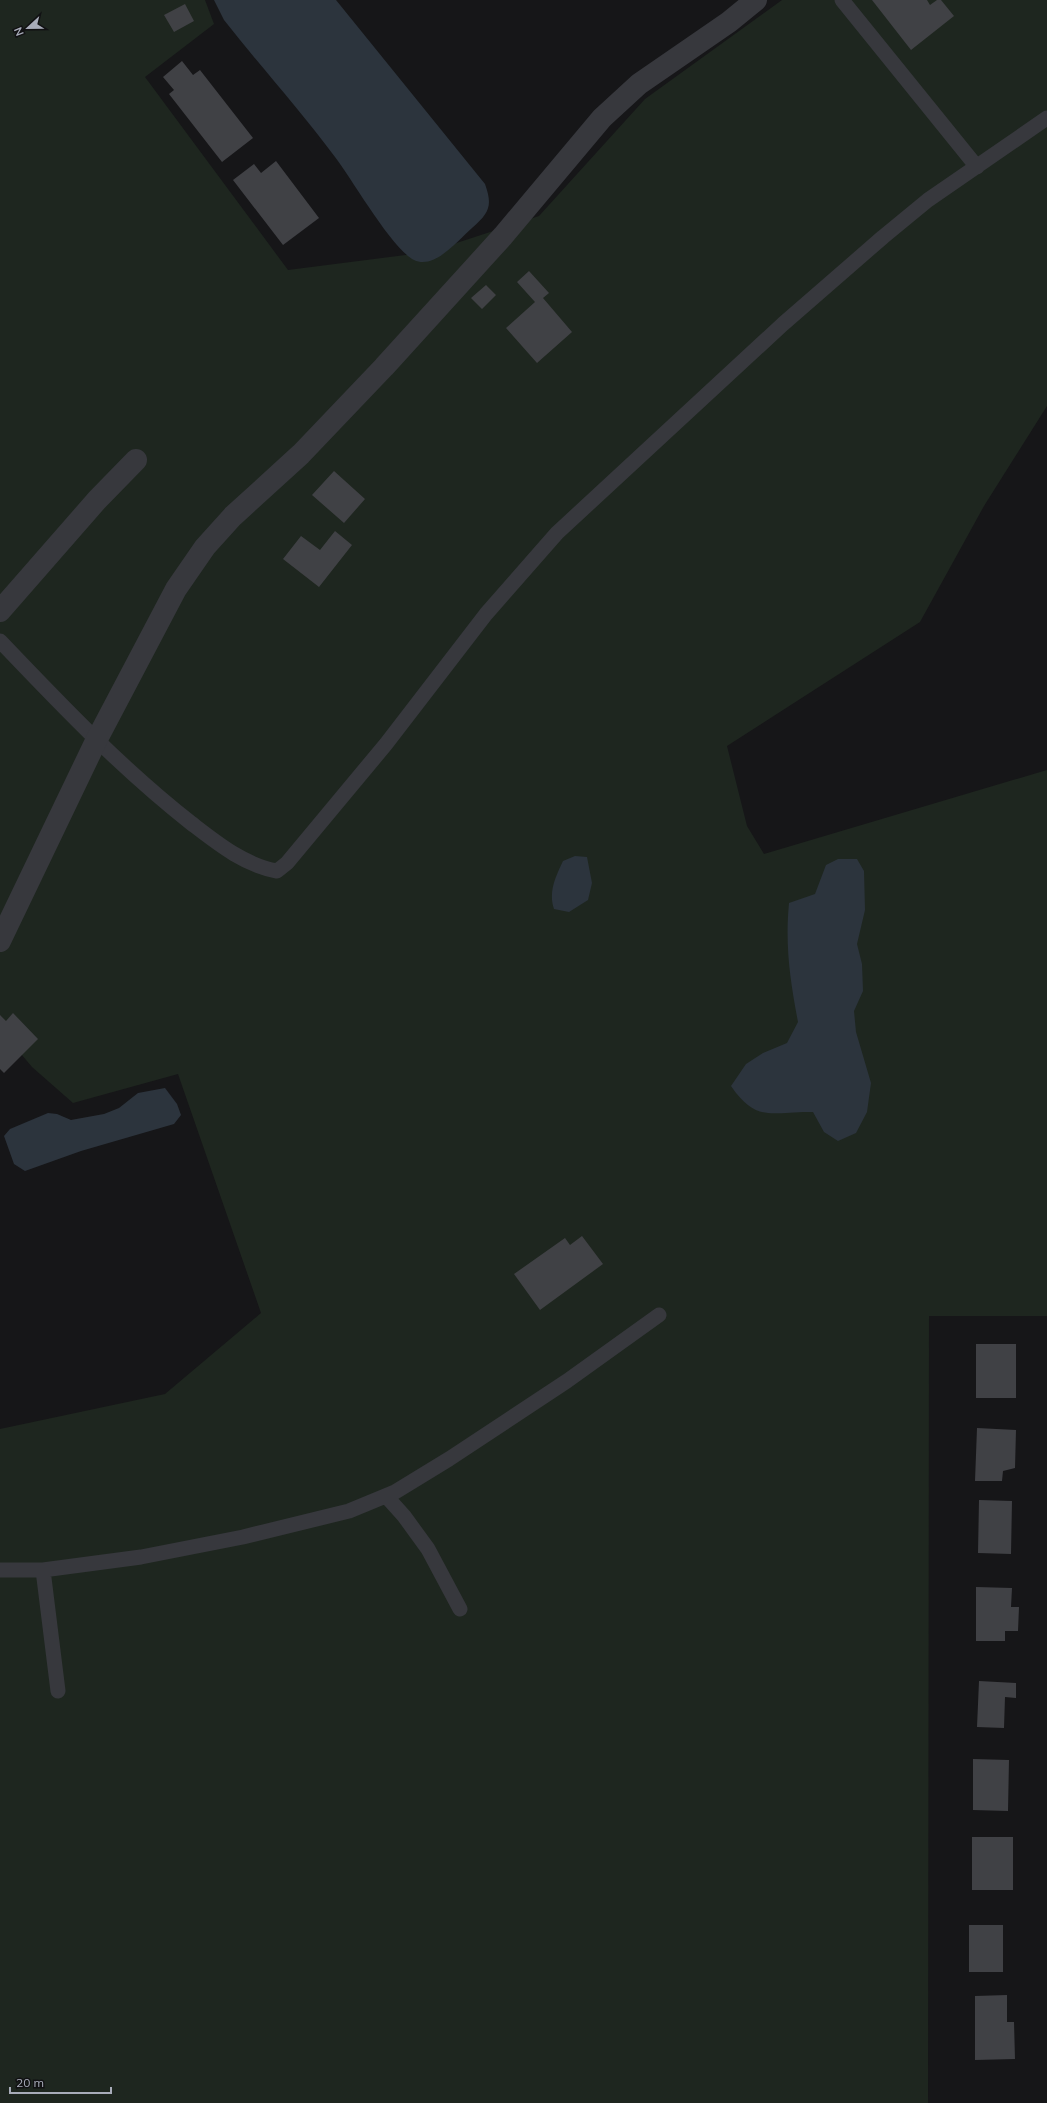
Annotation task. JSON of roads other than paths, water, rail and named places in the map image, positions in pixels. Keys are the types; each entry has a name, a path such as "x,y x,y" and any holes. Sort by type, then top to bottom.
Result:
{"street":[{"path":"0,942 96,741 176,589 210,542 233,516 301,454 384,367 503,236 602,118 639,84 729,22 756,0"},
{"path":"0,611 97,500 136,460"}],"lane":[{"path":"842,0 976,167"},
{"path":"0,641 96,741 157,795 223,848 260,868 277,871 287,863 386,744 486,614 557,533 783,324 883,236 928,200 1047,118"},
{"path":"0,1570 43,1570 141,1557 243,1537 349,1512 386,1496 449,1459 561,1386 659,1315"},
{"path":"386,1496 404,1516 428,1549 460,1609"},
{"path":"43,1570 58,1691"}]}
